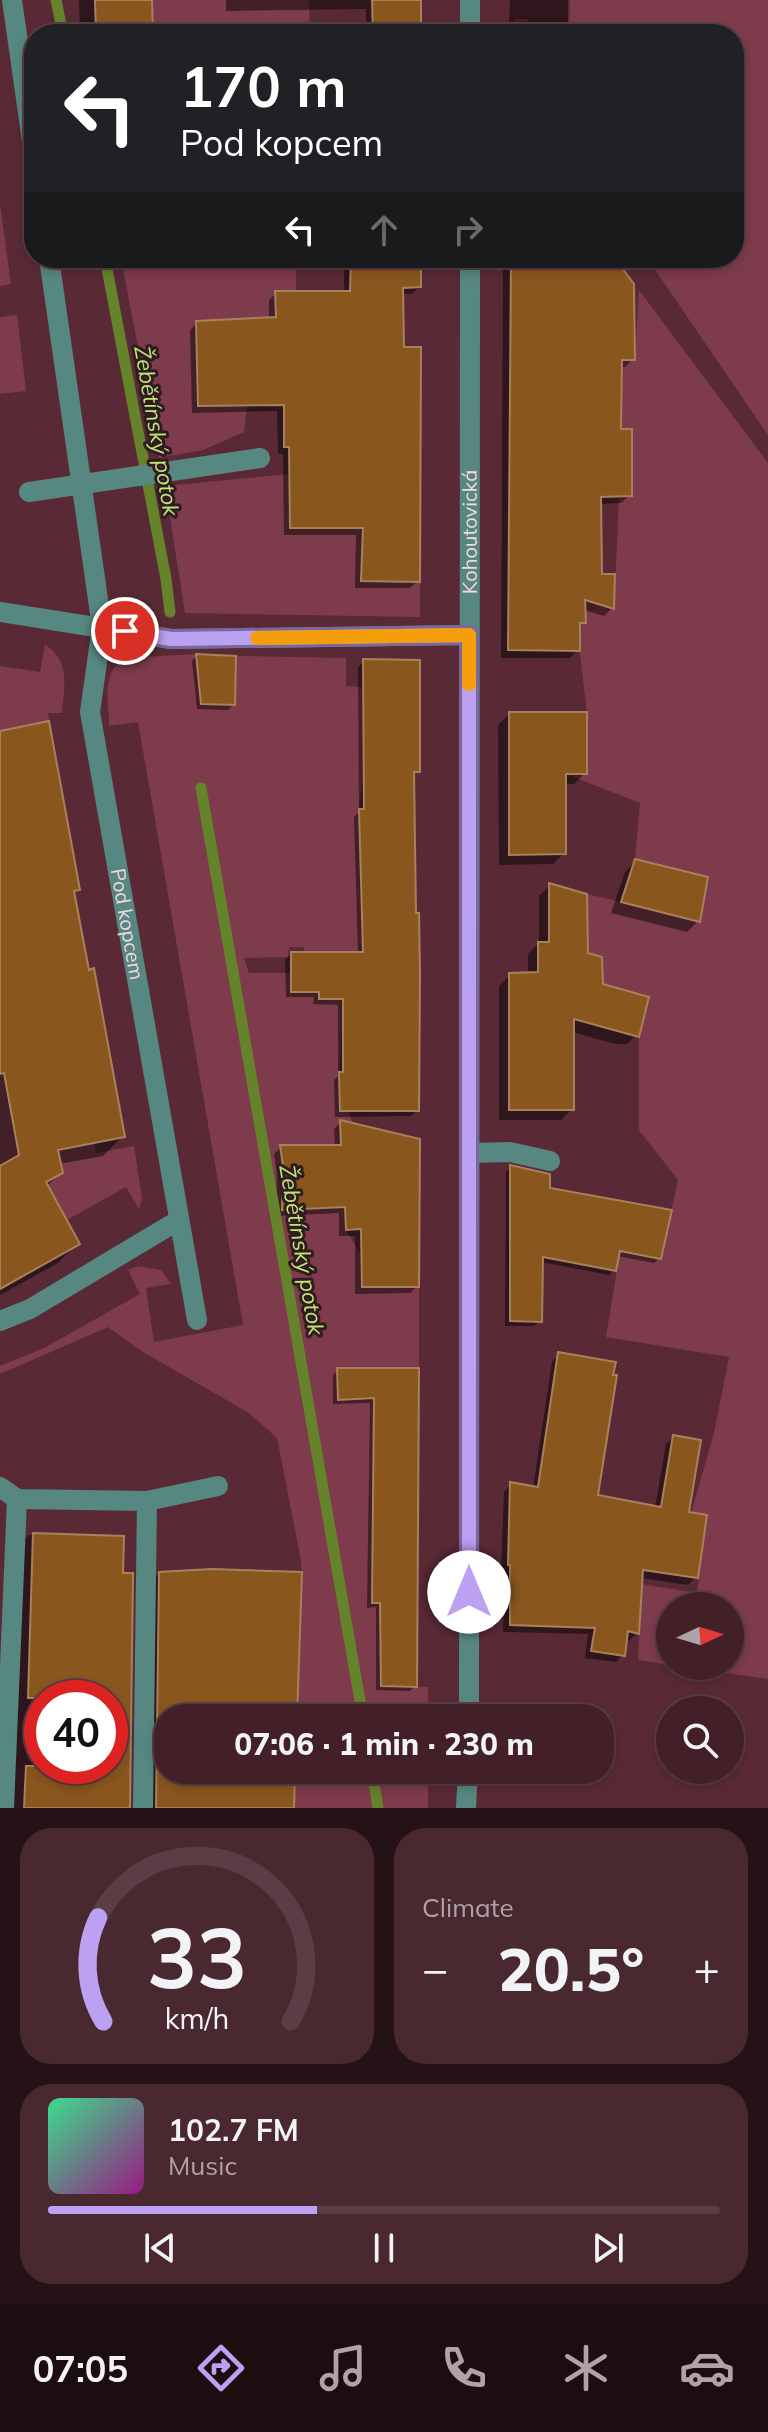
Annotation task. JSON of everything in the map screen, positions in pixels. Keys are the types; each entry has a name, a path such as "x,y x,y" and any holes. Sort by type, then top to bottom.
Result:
{"street":[{"path":"12,0 24,85"},
{"path":"470,0 470,24"},
{"name":"Pod kopcem","path":"50,268 102,627 90,712 197,1320"},
{"name":"Kohoutovická","path":"469,1704 470,268"},
{"path":"29,492 260,458"},
{"path":"0,612 171,639 469,635"},
{"path":"469,1153 510,1152 550,1161"},
{"path":"0,1321 30,1309 179,1220"},
{"path":"0,1487 17,1499 147,1501 218,1486"},
{"path":"4,1808 17,1499"},
{"path":"143,1808 147,1501"},
{"path":"466,1808 467,1784"}],"shaded area":[{"path":"152,0 309,0 310,24 153,24"},
{"path":"570,0 768,0 768,435 654,268 744,268 744,24 569,24"},
{"path":"514,19 527,19 528,24 514,24"},
{"path":"0,204 11,284 0,286"},
{"path":"123,268 296,268 296,290 275,291 278,369 239,333 238,319 196,321 198,406 247,406 244,432 203,450 159,458"},
{"path":"639,290 768,463 768,1679 744,1675 744,1592 697,1592 707,1516 691,1513 714,1433 729,1357 606,1337 620,1251 661,1259 678,1180 639,1130 639,1037 649,997 603,984 602,957 588,953 587,894 621,902 635,859 640,803 566,774 587,773 587,712 580,655 580,623 586,623 585,600 614,609 619,496 632,429 622,429 622,360 635,359"},
{"path":"17,315 26,391 0,394 0,317"},
{"path":"289,474 290,528 363,528 361,581 420,582 420,617 185,613 165,486"},
{"path":"45,645 59,658 62,666 62,713 48,713 49,721 0,733 0,666 40,672"},
{"path":"196,654 201,704 235,705 236,656 346,658 346,686 364,687 364,773 359,809 363,952 304,952 304,947 289,947 288,957 244,958 249,973 291,973 291,992 319,992 319,999 343,999 339,1087 355,1129 355,1144 280,1145 282,1209 345,1208 346,1230 361,1255 362,1287 419,1287 419,1368 338,1368 338,1399 374,1398 372,1603 380,1603 381,1686 428,1687 428,1704 297,1704 300,1555 277,1438 249,1413 143,1352 108,1327 0,1374 0,1366 44,1348 140,1294 128,1270 138,1266 161,1270 171,1284 146,1288 154,1342 243,1325 138,722 109,726 109,678 118,663 127,658"},
{"path":"4,1073 19,1155 0,1166 0,1074"},
{"path":"94,1143 96,1153 134,1146 142,1199 139,1209 126,1187 67,1220 46,1182 63,1173 58,1146"},
{"path":"642,1584 691,1592 656,1592 656,1663 638,1660"},
{"path":"295,1784 428,1784 428,1808 294,1808"}],"building":[{"path":"95,0 152,0 153,24 96,24"},
{"path":"372,0 421,0 421,24 373,24"},
{"path":"351,268 421,268 421,287 403,288 404,347 421,347 420,582 361,581 363,528 290,528 289,447 284,447 284,405 198,406 196,321 276,317 275,291 350,291"},
{"path":"511,268 622,268 634,284 635,360 622,360 621,429 632,429 632,496 601,497 602,574 615,574 614,609 585,600 586,623 580,623 580,651 508,650"},
{"path":"196,654 236,656 235,705 201,704"},
{"path":"363,659 420,660 420,772 414,772 420,973 419,1111 340,1111 343,999 319,999 319,992 291,992 291,952 363,952 359,809 364,809"},
{"path":"509,712 587,712 587,774 566,774 566,854 509,855"},
{"path":"49,721 80,890 74,891 89,970 94,968 125,1137 58,1150 63,1173 46,1182 80,1244 0,1289 0,1166 19,1155 4,1073 0,1074 0,731"},
{"path":"635,859 708,877 700,922 621,902"},
{"path":"549,883 587,894 588,953 602,957 603,984 649,997 639,1037 574,1019 574,1110 509,1110 509,973 538,972 538,942 549,942"},
{"path":"340,1120 420,1139 419,1287 362,1287 361,1229 346,1230 345,1207 282,1210 280,1145 341,1145"},
{"path":"510,1165 550,1174 550,1188 672,1210 661,1259 620,1251 616,1271 543,1257 542,1322 510,1321"},
{"path":"558,1352 616,1362 613,1375 617,1375 598,1495 661,1507 673,1435 701,1440 689,1512 707,1515 698,1578 643,1570 639,1634 628,1631 625,1656 591,1651 595,1628 510,1625 510,1482 538,1487"},
{"path":"337,1368 419,1368 417,1687 381,1686 380,1603 372,1603 374,1398 338,1400"},
{"path":"33,1533 124,1536 123,1573 133,1573 130,1808 24,1808 25,1784 128,1784 128,1680 29,1680"},
{"path":"212,1569 302,1572 297,1704 157,1704 159,1572"},
{"path":"156,1784 295,1784 294,1808 156,1808"}],"waterway":[{"name":"Žebětínský potok","path":"56,0 61,24"},
{"name":"Žebětínský potok","path":"107,268 170,612"},
{"name":"Žebětínský potok","path":"201,788 361,1704"},
{"name":"Žebětínský potok","path":"374,1784 378,1808"}],"slow traffic":[{"path":"257,638 469,635 469,684"}],"route":[{"path":"125,631 171,639 469,635 469,1592"}]}
